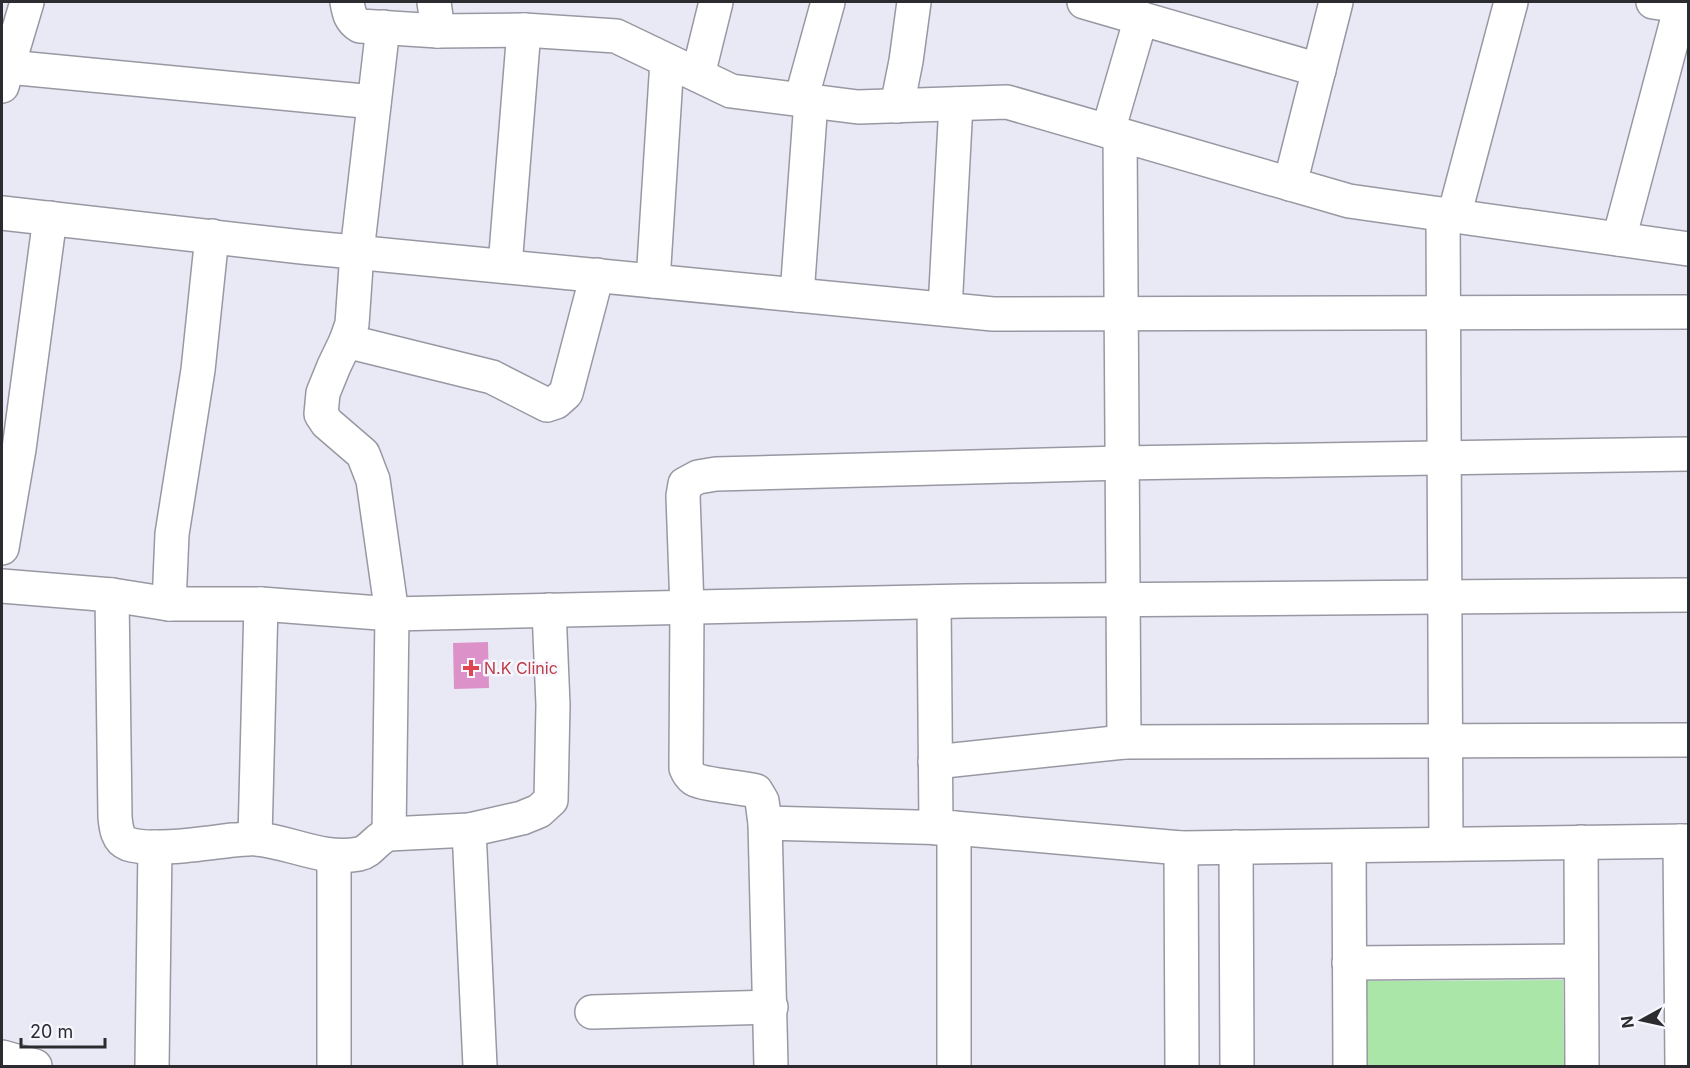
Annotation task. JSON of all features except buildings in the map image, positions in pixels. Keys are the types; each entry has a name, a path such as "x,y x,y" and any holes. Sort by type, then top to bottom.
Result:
{"street":[{"path":"347,2 353,22 360,26 383,27 436,16 524,30 616,36 731,91 858,107 1007,102 1349,201 1689,249"},
{"path":"698,75 716,2"},
{"path":"797,295 806,100 828,2"},
{"path":"897,106 914,2"},
{"path":"1084,2 1318,70"},
{"path":"1290,184 1336,2"},
{"path":"1446,844 1443,313 1449,215 1511,2"},
{"path":"1619,239 1672,3"},
{"path":"18,5 4,78 374,102"},
{"path":"1124,742 1121,313 1114,133 1141,18"},
{"path":"383,27 357,252 352,324 323,393 321,414 327,423 363,454 373,480 392,614 389,834"},
{"path":"505,266 524,30"},
{"path":"653,281 667,61"},
{"path":"945,309 956,104"},
{"path":"2,213 357,252 993,314 1689,312"},
{"path":"2,548 19,449 50,218"},
{"path":"169,604 172,534 198,370 212,237"},
{"path":"346,341 492,377 546,405 556,402 566,393 597,275"},
{"path":"771,1066 765,823 762,801 756,791 697,781 690,776 686,768 687,607 683,496 685,484 698,477 716,474 1122,463 1689,454"},
{"path":"2,586 112,595 169,604 261,604 392,614 934,602 1689,595"},
{"path":"112,595 116,830 120,837 126,843 154,847 255,838 334,856 370,850 381,837 389,834 469,830 522,818 540,812 551,800 553,705 549,610"},
{"path":"934,602 935,762 945,828 954,1066"},
{"path":"255,838 261,604"},
{"path":"935,762 1124,742 1689,740"},
{"path":"765,823 945,828 1181,848 1684,841 1682,1066"},
{"path":"469,830 480,1066"},
{"path":"1581,842 1582,1066"},
{"path":"1348,846 1350,1066"},
{"path":"152,1066 154,847"},
{"path":"1236,847 1237,1066"},
{"path":"1181,848 1182,1066"},
{"path":"334,856 334,1066"},
{"path":"1349,963 1581,961"},
{"path":"592,1012 771,1006"},
{"path":"2,1057 35,1066"}],"green space":[{"path":"1563,980 1564,1066 1363,1066 1363,981"}],"place":[{"name":"N.K Clinic","path":"471,668"}]}
